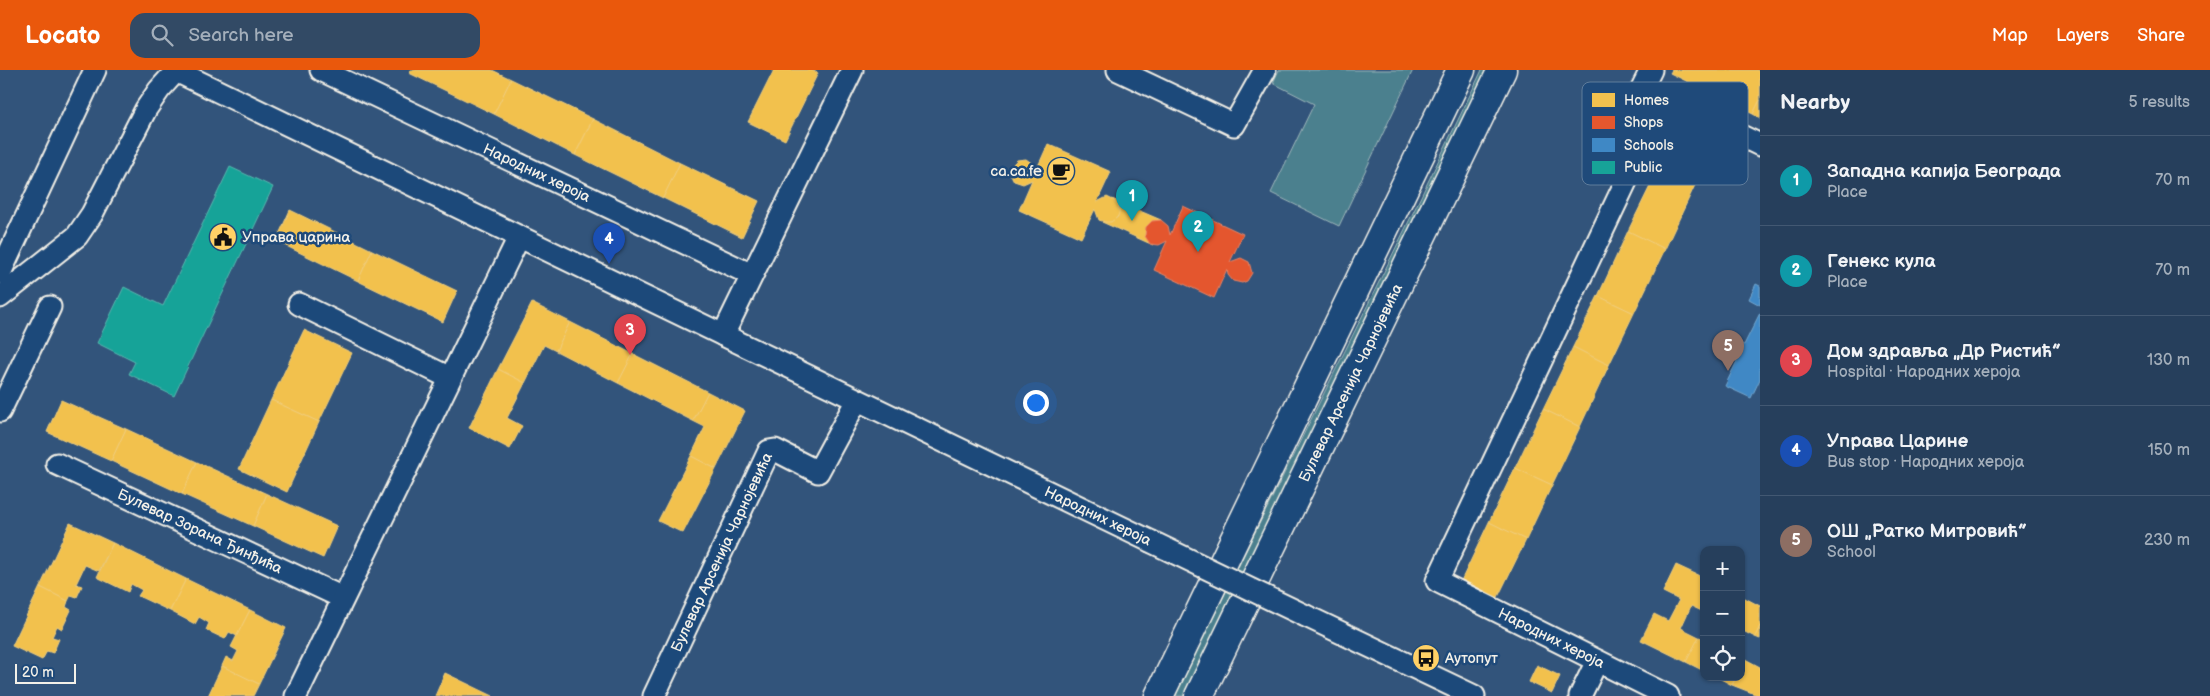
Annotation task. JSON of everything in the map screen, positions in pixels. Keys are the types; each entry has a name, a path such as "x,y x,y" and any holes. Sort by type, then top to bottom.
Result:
{"highway":[{"path":"1159,696 1461,70"},
{"name":"Булевар Арсенија Чарнојевића","path":"1199,696 1502,70"}],"street":[{"path":"0,273 95,70"},
{"path":"0,297 77,236 92,214 146,108 176,70"},
{"name":"Народних хероја","path":"176,70 1474,696"},
{"name":"Народних хероја","path":"321,70 752,275"},
{"path":"723,335 852,70"},
{"path":"1118,70 1234,125 1264,70"},
{"path":"1645,82 1651,70"},
{"path":"1748,139 1760,145"},
{"name":"Народних хероја","path":"1624,185 1437,581 1668,696"},
{"path":"296,696 519,237"},
{"path":"299,304 450,378"},
{"path":"0,411 50,307"},
{"name":"Булевар Арсенија Чарнојевића","path":"654,696 769,452 775,450 818,472 857,400"},
{"name":"Булевар Зорана Ђинђића","path":"57,464 343,598"},
{"path":"1580,696 1597,661"}],"green space":[{"path":"1279,70 1413,70 1339,226 1271,193 1314,104 1273,83"},
{"path":"1482,70 1498,70 1192,696 1175,696 1406,227"}],"building: Homes":[{"path":"411,70 492,70 511,79 494,114 409,73"},
{"path":"774,70 811,70 818,73 785,140 748,122"},
{"path":"1672,70 1757,70 1760,72 1760,100 1753,114 1748,112 1748,82 1688,82 1670,73"},
{"path":"511,79 593,119 575,155 494,114"},
{"path":"1760,100 1760,118 1753,114"},
{"path":"593,119 680,163 663,198 575,155"},
{"path":"1048,144 1111,172 1097,202 1107,197 1117,202 1120,213 1115,220 1108,223 1099,220 1095,209 1081,238 1019,210 1032,180 1023,184 1014,181 1010,173 1012,165 1017,160 1026,159 1033,164 1035,173"},
{"path":"680,163 759,201 742,237 663,198"},
{"path":"1651,185 1695,185 1665,249 1628,231"},
{"path":"1112,199 1161,220 1152,221 1146,227 1145,236 1153,245 1102,222 1111,222 1118,217 1120,208"},
{"path":"290,210 372,250 358,281 276,241"},
{"path":"1628,231 1665,249 1634,313 1598,296"},
{"path":"372,250 457,291 443,322 358,281"},
{"path":"1598,296 1634,313 1609,365 1573,347"},
{"path":"532,303 570,322 556,351 544,345 525,383 498,369"},
{"path":"570,322 633,354 618,383 556,351"},
{"path":"304,330 352,353 319,422 271,400"},
{"path":"1573,347 1609,365 1580,427 1543,409"},
{"path":"633,354 708,392 693,421 618,383"},
{"path":"498,369 525,383 507,418 522,426 510,449 469,428"},
{"path":"708,392 745,411 716,469 691,456 705,427 693,421"},
{"path":"61,400 126,429 111,461 47,432"},
{"path":"271,400 319,422 287,492 239,469"},
{"path":"1543,409 1580,427 1552,485 1515,468"},
{"path":"126,429 197,462 182,494 111,461"},
{"path":"691,456 716,469 683,533 658,521"},
{"path":"197,462 267,494 253,526 182,494"},
{"path":"1515,468 1552,485 1526,540 1489,522"},
{"path":"267,494 337,526 323,558 253,526"},
{"path":"1489,522 1526,540 1497,599 1461,581"},
{"path":"70,523 113,543 99,571 85,565 76,584 82,586 77,597 71,595 68,601 40,587"},
{"path":"113,543 186,579 170,611 138,596 142,590 131,584 128,592 97,577"},
{"path":"1676,565 1700,576 1700,610 1691,606 1681,628 1699,637 1686,662 1641,640 1654,614 1668,621 1679,600 1663,592"},
{"path":"186,579 250,610 237,636 229,632 225,639 206,630 209,623 199,617 195,624 170,611"},
{"path":"40,587 68,601 66,607 71,610 62,629 57,626 52,637 59,639 53,653 47,651 42,660 12,646"},
{"path":"1745,598 1760,606 1760,626 1755,637 1745,632"},
{"path":"250,610 286,628 259,684 222,666 226,657 233,661 238,651 231,647"},
{"path":"1760,626 1760,639 1755,637"},
{"path":"1699,637 1700,637 1700,669 1686,662"},
{"path":"1745,659 1760,667 1760,696 1732,685 1734,681 1745,681"},
{"path":"1537,665 1560,676 1552,693 1529,682"},
{"path":"222,666 259,684 253,696 208,696"},
{"path":"445,673 493,696 435,696"},
{"path":"1724,681 1734,681 1732,685"}],"building: Shops":[{"path":"1183,206 1243,234 1230,262 1241,258 1249,262 1252,273 1247,281 1242,283 1233,281 1228,275 1227,269 1214,298 1154,270 1167,241 1159,245 1150,244 1145,236 1146,227 1152,221 1161,220 1168,226 1170,235"}],"building: Schools":[{"path":"1756,284 1760,286 1760,305 1749,299"},
{"path":"1760,313 1760,379 1751,398 1725,386 1737,361 1723,355 1731,339 1744,345"}],"building: Public":[{"name":"Управа царина","path":"230,167 273,187 174,396 129,374 135,362 97,343 124,287 163,306"}],"place":[{"name":"ca.ca.fe","path":"1061,171"},
{"name":"Западна капија Београда","path":"1132,221"},
{"name":"Управа царина","path":"223,237"},
{"name":"Генекс кула","path":"1198,252"},
{"name":"Управа Царине","path":"609,264"},
{"name":"Дом здравља „Др Ристић”","path":"630,355"},
{"name":"ОШ „Ратко Митровић”","path":"1728,371"},
{"name":"Аутопут","path":"1426,658"}]}
